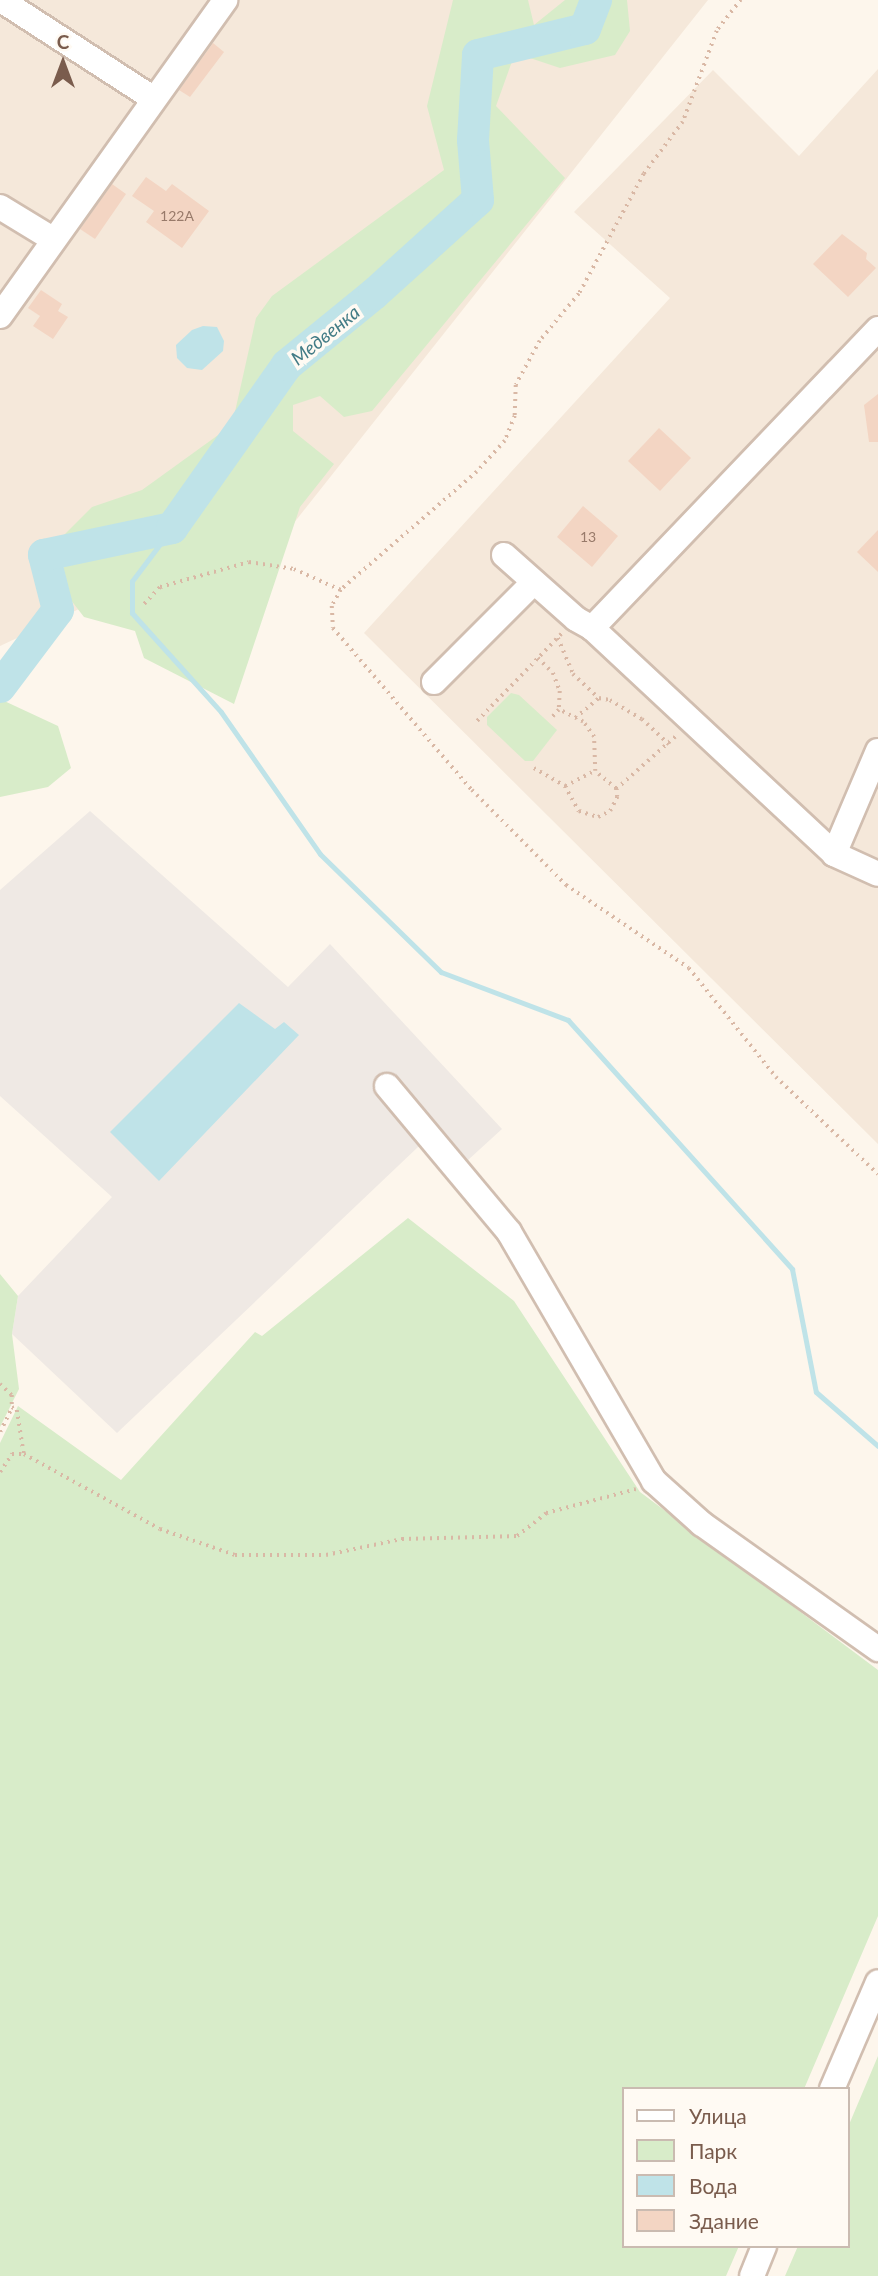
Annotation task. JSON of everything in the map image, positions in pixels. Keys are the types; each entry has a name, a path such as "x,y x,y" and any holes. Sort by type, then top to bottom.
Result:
{"street":[{"path":"1,0 154,99"},
{"path":"0,316 225,0"},
{"path":"0,208 54,240"},
{"path":"584,623 878,329"},
{"path":"504,555 584,623 834,854 878,874"},
{"path":"434,682 534,582"},
{"path":"834,854 878,751"},
{"path":"387,1086 509,1232 654,1481 702,1524 878,1649"},
{"path":"833,2087 878,1982"},
{"path":"752,2276 763,2248"}],"path":[{"path":"741,0 717,31 683,122 644,174 579,293 540,341 516,385 514,416 505,441 477,471 341,590 332,606 332,628 415,719 472,790 566,885 689,968 776,1077 878,1174"},
{"path":"144,604 160,587 249,562 294,569 341,590"},
{"path":"477,722 558,638 584,623"},
{"path":"558,638 573,674 599,698 633,713 669,744"},
{"path":"538,658 553,673 560,691 559,710 551,719"},
{"path":"575,718 599,698"},
{"path":"559,710 575,718 594,737 595,771 616,789"},
{"path":"534,768 565,786 579,811 598,817 610,811 616,789 669,744 691,720"},
{"path":"565,786 595,771"},
{"path":"0,1384 12,1395 12,1408 0,1432"},
{"path":"12,1408 17,1410 24,1454"},
{"path":"0,1472 12,1454 24,1454 160,1529 235,1555 326,1555 402,1539 517,1536 546,1513 654,1481"}],"shaded area":[{"path":"0,0 708,0 278,543 139,581 0,646"},
{"path":"878,69 878,1144 364,633 670,298 574,212 713,70 799,156"},
{"path":"90,811 288,987 330,944 502,1129 468,1160 438,1128 117,1433 12,1334 18,1296 112,1197 0,1096 0,890"}],"green space":[{"path":"453,0 528,0 534,25 565,0 627,0 630,31 615,55 560,68 515,53 496,106 565,178 372,411 344,417 320,396 293,405 293,431 334,464 300,507 234,704 144,658 135,631 84,617 67,595 60,539 92,507 142,490 232,425 256,318 272,296 444,170 427,106"},
{"path":"511,693 519,695 557,730 533,761 525,761 487,725 487,717"},
{"path":"0,699 58,726 71,768 48,787 0,797"},
{"path":"408,1218 514,1301 640,1492 878,1670 878,1916 805,2087 622,2087 622,2248 738,2248 726,2276 0,2276 0,1443 18,1406 121,1480 255,1332 262,1336"},
{"path":"0,1274 18,1296 12,1334 19,1389 0,1427"},
{"path":"878,2056 878,2276 785,2276 797,2248 850,2248 850,2122"}],"water":[{"path":"203,326 217,327 224,341 223,351 202,370 187,368 177,358 176,345 192,330"},
{"path":"239,1003 275,1029 284,1022 299,1035 159,1181 110,1132"}],"building":[{"path":"213,43 224,52 190,97 179,90"},
{"path":"146,177 166,191 172,184 209,211 182,248 146,222 154,211 132,196"},
{"path":"112,184 126,194 95,239 80,229"},
{"path":"842,234 867,253 866,259 876,268 848,297 813,264"},
{"path":"41,290 62,304 58,311 68,317 53,339 33,326 40,316 28,308"},
{"path":"878,394 878,442 869,442 864,405"},
{"path":"659,428 691,458 660,491 628,461"},
{"path":"583,506 618,536 592,567 557,537"},
{"path":"878,530 878,572 857,552"}],"waterway":[{"name":"Медвенка","path":"0,687 58,610 44,555 172,528 287,365 374,294 478,200 473,140 478,55 585,29 596,0"},
{"path":"172,528 132,581 132,613 221,712 320,854 441,972 568,1020 792,1269 816,1392 878,1446"}]}
